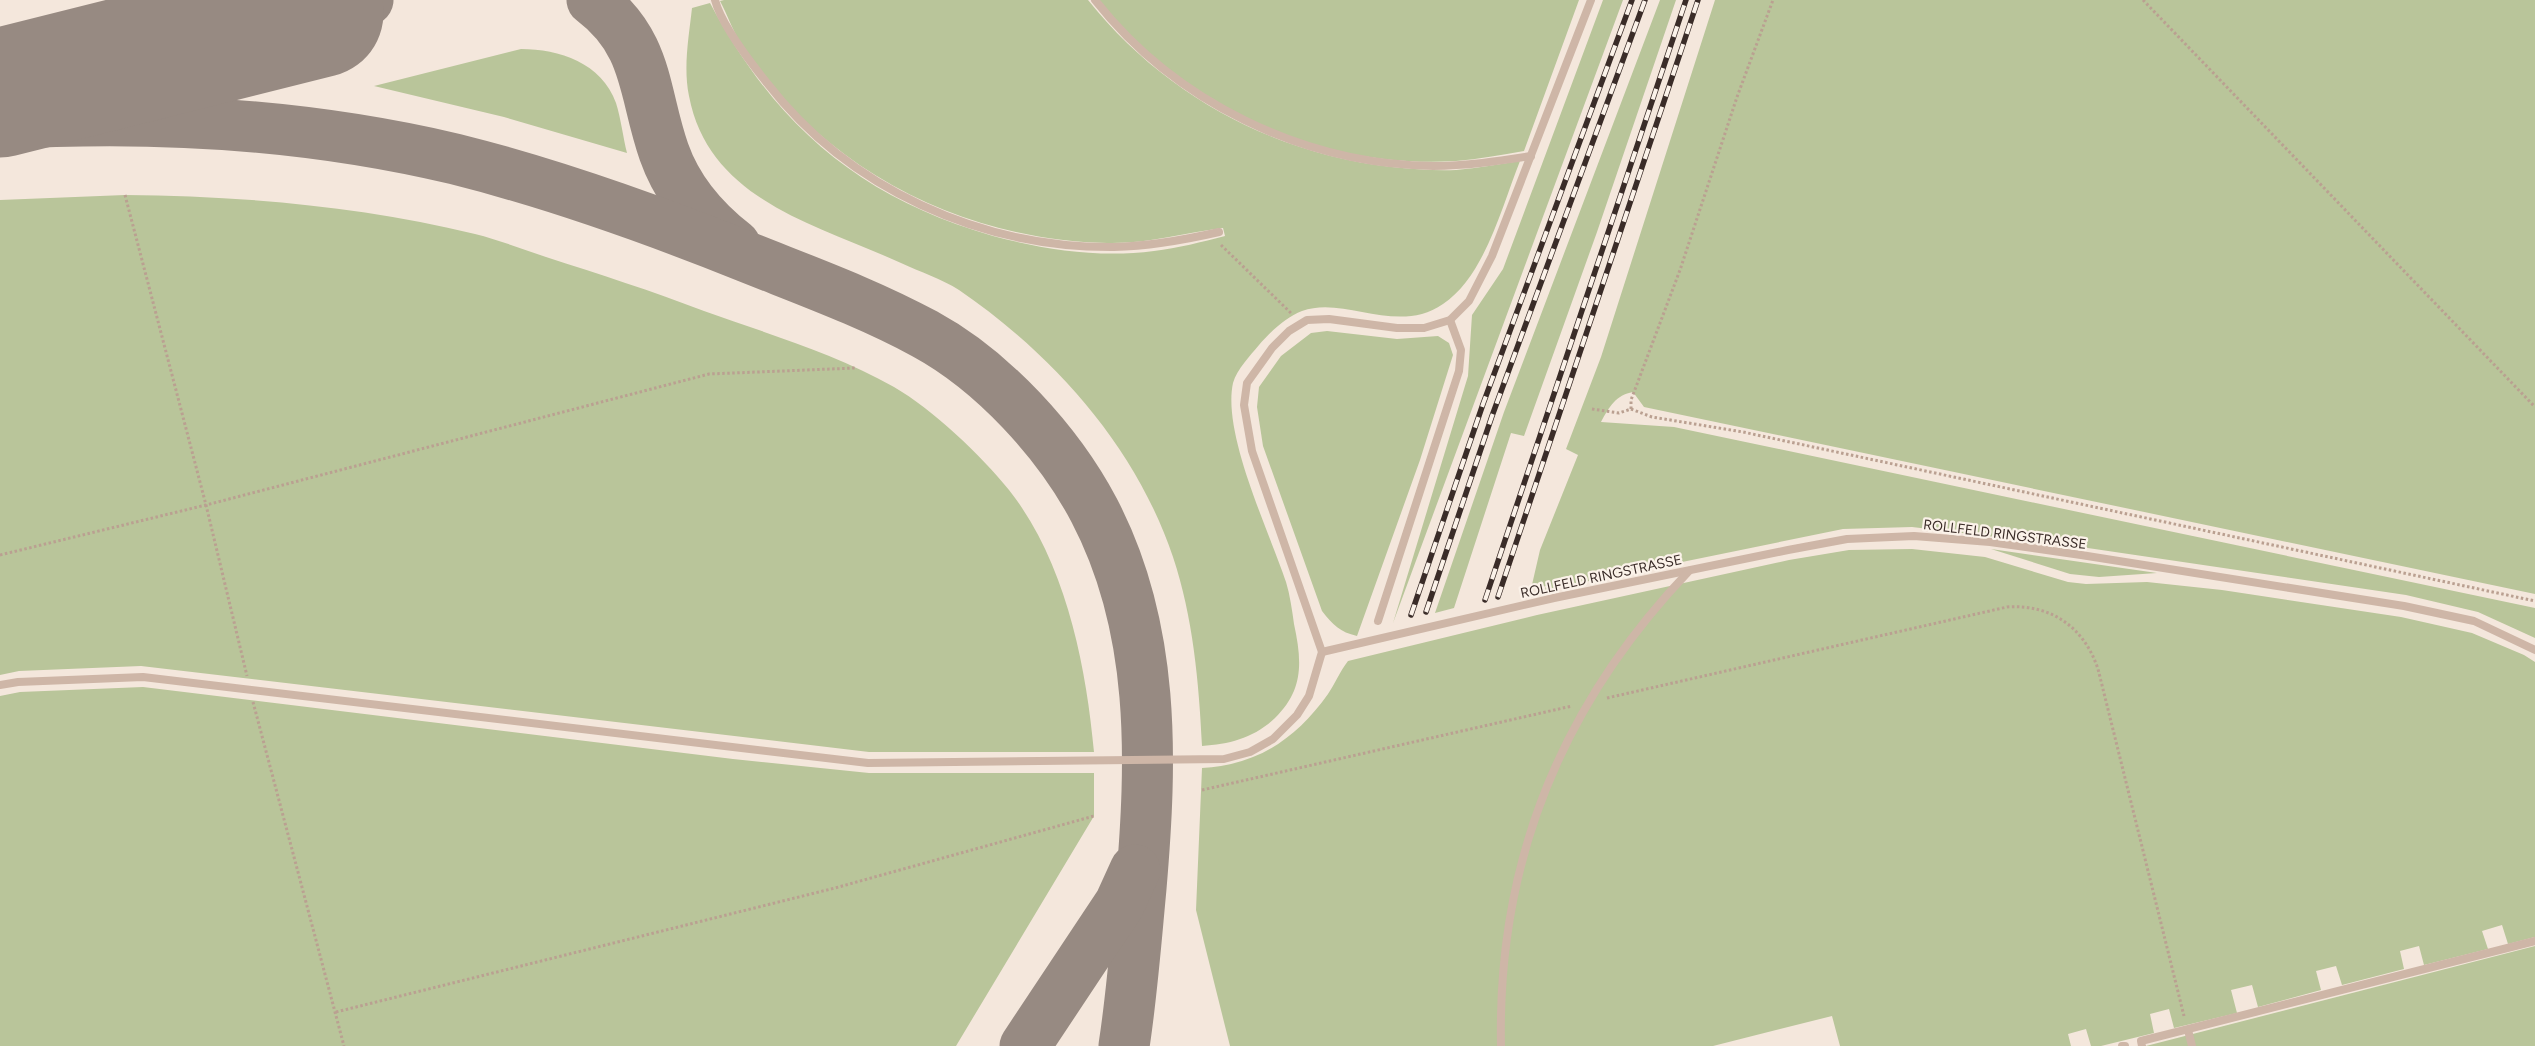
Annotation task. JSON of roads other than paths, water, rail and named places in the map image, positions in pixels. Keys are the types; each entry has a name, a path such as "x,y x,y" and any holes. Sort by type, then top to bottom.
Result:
{"lane":[{"path":"715,0 752,64 797,119 851,164 912,201 977,227 1046,242 1115,247 1150,245 1219,232"},
{"path":"1095,0 1128,38 1182,83 1243,120 1304,145 1368,160 1433,166 1466,165 1531,156"},
{"path":"0,685 18,682 144,677 726,748 868,763 1224,759 1250,752 1273,739 1297,715 1309,696 1322,652 1252,451 1244,405 1247,383 1258,366 1289,331 1307,320 1329,319 1397,328 1424,328 1450,320 1469,301 1492,256 1591,0"},
{"path":"1378,621 1459,371 1461,350 1450,320"},
{"name":"ROLLFELD RINGSTRASSE","path":"1322,652 1554,598 1847,539 1914,536 1990,542 2214,574 2404,606 2474,621 2535,650"},
{"path":"1501,1046 1502,971 1506,938 1525,847 1553,769 1613,661 1638,628 1689,571"},
{"path":"2142,1046 2141,1041 2535,941"},
{"path":"2188,1030 2192,1046"}],"railway":[{"path":"1411,615 1483,404 1632,0"},
{"path":"1426,612 1492,416 1645,0"},
{"path":"1485,600 1686,0"},
{"path":"1498,597 1698,0"}]}
